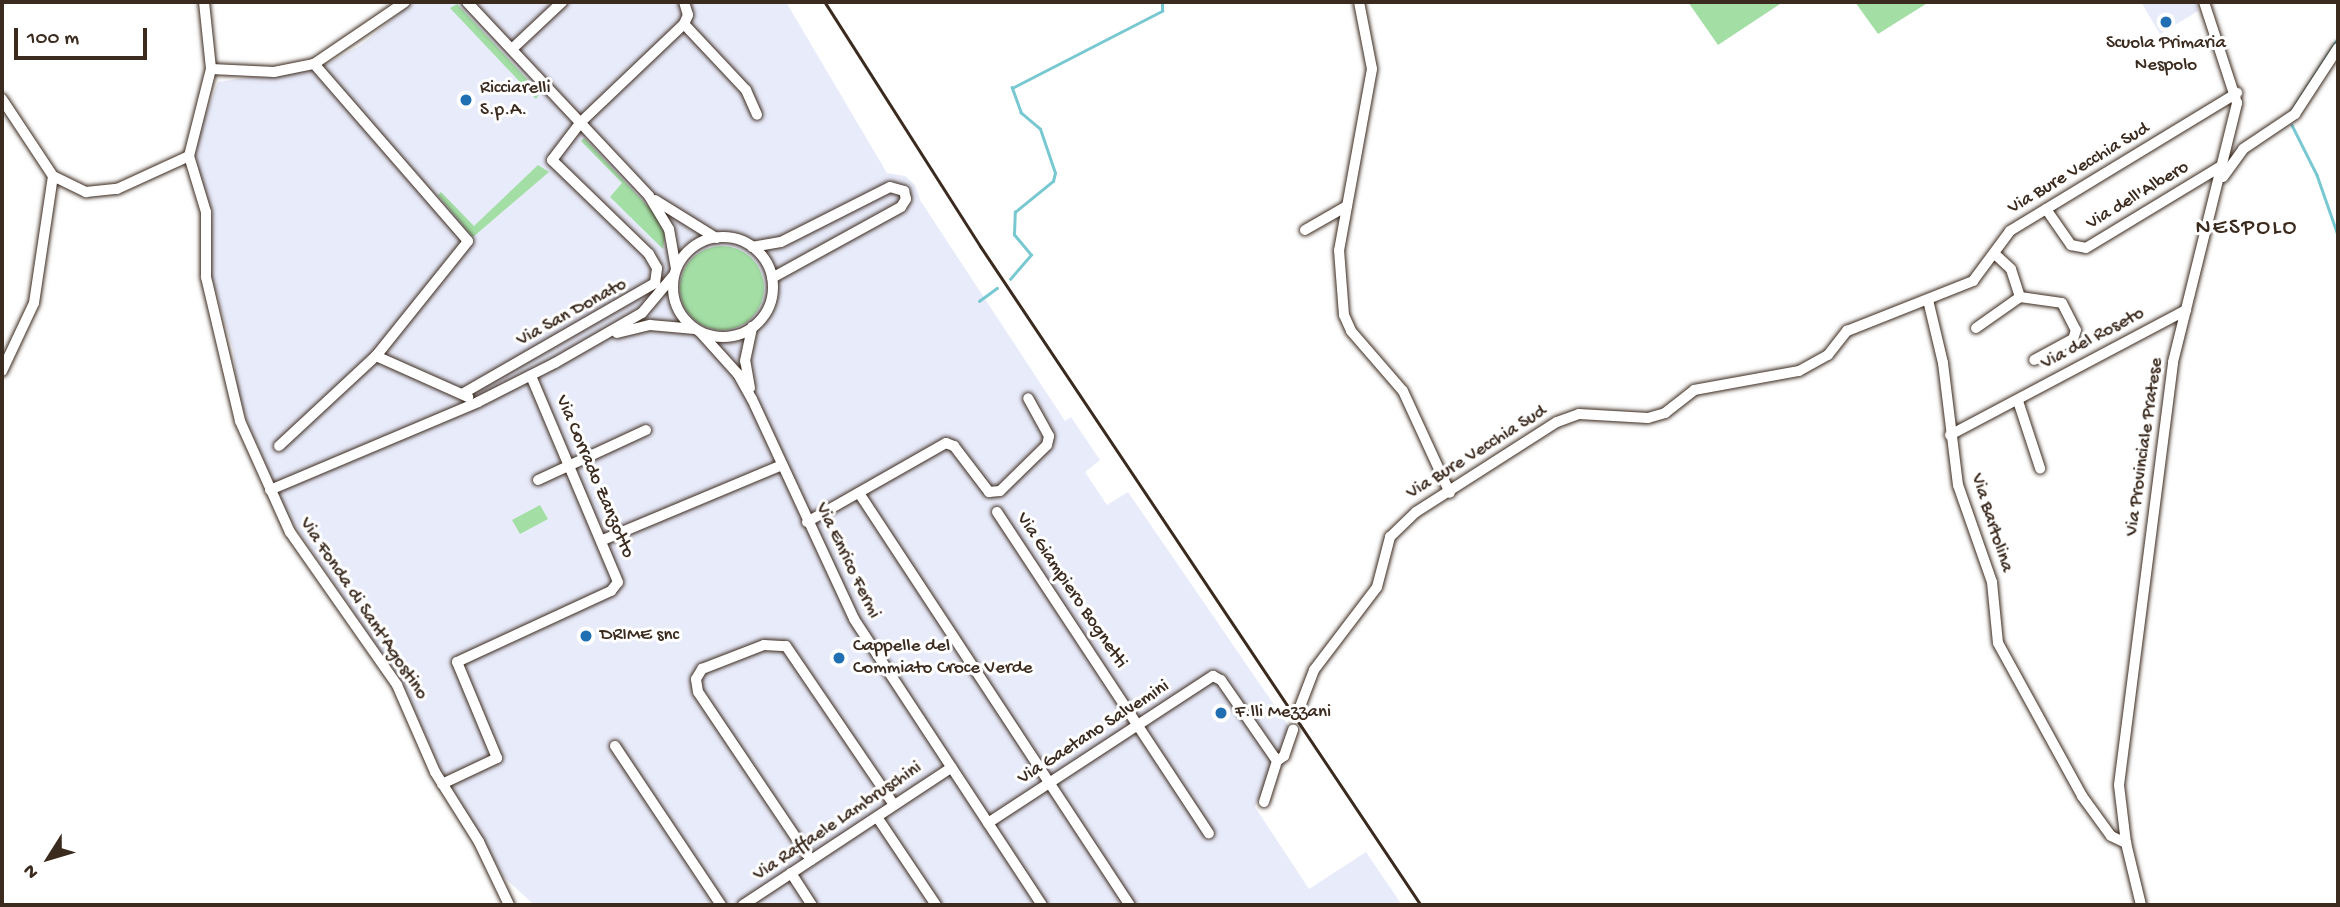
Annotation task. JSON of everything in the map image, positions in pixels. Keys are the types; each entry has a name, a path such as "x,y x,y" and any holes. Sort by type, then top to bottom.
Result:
{"street":[{"path":"2,99 52,176 80,189 102,193 189,156 211,69 204,2"},
{"path":"211,69 282,72 314,64 405,2"},
{"path":"467,2 649,196 669,229 676,306 738,374 752,399"},
{"path":"512,49 562,2"},
{"path":"581,122 684,24 688,15 684,2"},
{"path":"1359,2 1367,29 1371,78 1339,257 1345,321 1403,391 1450,493"},
{"path":"2204,2 2237,93"},
{"path":"684,24 746,90 757,115"},
{"path":"2220,180 2243,149 2295,114 2338,48"},
{"path":"279,446 376,356 461,253 467,236 314,64"},
{"name":"Via Provinciale Pratese","path":"2141,905 2126,843 2119,785 2166,408 2186,310 2220,180 2237,93"},
{"name":"Via Bure Vecchia Sud","path":"1298,712 1314,670 1377,587 1395,530 1450,493 1558,422 1598,412 1648,418 1665,413 1694,390 1799,371 1828,355 1847,331 1973,281 2007,233 2237,93"},
{"name":"Via San Donato","path":"462,394 655,284 657,268 649,254 552,163 554,154 581,122"},
{"name":"Via Fonda di Sant'Agostino","path":"189,156 206,212 206,277 236,408 270,490 301,549 397,685 442,784 483,849 509,905"},
{"name":"Via dell'Albero","path":"2046,209 2071,245 2086,248 2223,165"},
{"path":"2,371 34,303 52,176"},
{"path":"752,247 781,242 890,187 904,191 906,199 901,207 772,278"},
{"path":"649,196 716,237 736,239 752,247 766,262 772,278 768,308 752,327 745,361 752,399"},
{"path":"1305,230 1347,206"},
{"path":"270,490 478,402 609,334 651,306 692,247 716,237"},
{"path":"1994,253 2011,270 2020,296"},
{"path":"1976,328 2020,296 2062,303 2076,330 2073,339 2034,360"},
{"name":"Via Bartolina","path":"1928,300 1941,350 1958,485 1992,582 1998,643 2082,796 2110,836 2126,843"},
{"name":"Via del Roseto","path":"1951,435 2186,310"},
{"path":"609,334 658,325 725,337 752,327"},
{"path":"376,356 478,402"},
{"name":"Via Corrado Zanzotto","path":"442,784 498,758 457,662 615,588 618,578 531,376"},
{"path":"807,522 949,443 989,492 1000,491 1047,444 1049,436 1028,398"},
{"name":"Via Enrico Fermi","path":"752,399 854,619 1042,905"},
{"path":"2018,401 2040,468"},
{"path":"538,480 646,430"},
{"path":"603,540 782,465"},
{"path":"859,493 1130,905"},
{"name":"Via Giampiero Bognetti","path":"997,512 1209,833"},
{"path":"811,860 706,705 696,685 702,669 764,645 786,646 894,805"},
{"name":"Via Gaetano Salvemini","path":"988,823 1213,676 1219,678 1277,761"},
{"path":"1264,802 1277,761 1284,756 1293,730"},
{"path":"615,746 721,905"},
{"name":"Via Raffaele Lambruschini","path":"743,905 952,767"},
{"path":"877,817 936,905"},
{"path":"791,873 812,905"}],"shaded area":[{"path":"413,2 786,2 887,173 905,176 915,185 920,200 1065,421 1071,417 1100,460 1085,472 1107,505 1128,492 1290,728 1255,807 1309,889 1366,852 1402,905 534,905 503,876 440,768 403,684 290,519 248,424 237,387 233,350 209,269 213,214 196,164 195,142 218,82 325,65 361,45"},
{"name":"Scuola Primaria Nespolo","path":"2141,2 2196,2 2198,11 2160,34"}],"green space":[{"path":"1688,2 1783,2 1718,45"},
{"path":"1855,2 1929,2 1878,34"},
{"path":"457,4 540,93 536,99 450,8"},
{"path":"584,138 654,213 665,235 663,249 610,197 622,183 581,141"},
{"path":"538,165 549,172 473,237 438,195 441,192 474,226"},
{"path":"714,246 730,246 746,253 757,264 764,280 761,304 752,318 730,330 714,330 698,323 687,312 680,296 680,280 687,264 698,253"},
{"path":"540,505 548,519 520,534 512,520"}],"waterway":[{"path":"1010,279 1031,255 1014,235 1015,212 1053,181 1055,173 1040,129 1021,113 1012,88 1162,11 1162,2"},
{"path":"2291,111 2338,38"},
{"path":"2292,125 2317,175 2338,235"},
{"path":"979,301 997,288"}],"railway":[{"path":"825,2 981,247 1421,905"}],"place":[{"name":"Scuola Primaria Nespolo","path":"2166,22"},
{"name":"Ricciarelli S.p.A.","path":"466,100"},
{"name":"DRIME snc","path":"586,636"},
{"name":"Cappelle del Commiato Croce Verde","path":"839,658"},
{"name":"F.lli Mezzani","path":"1221,713"}],"district":[{"name":"NESPOLO","path":"2247,229"}]}
